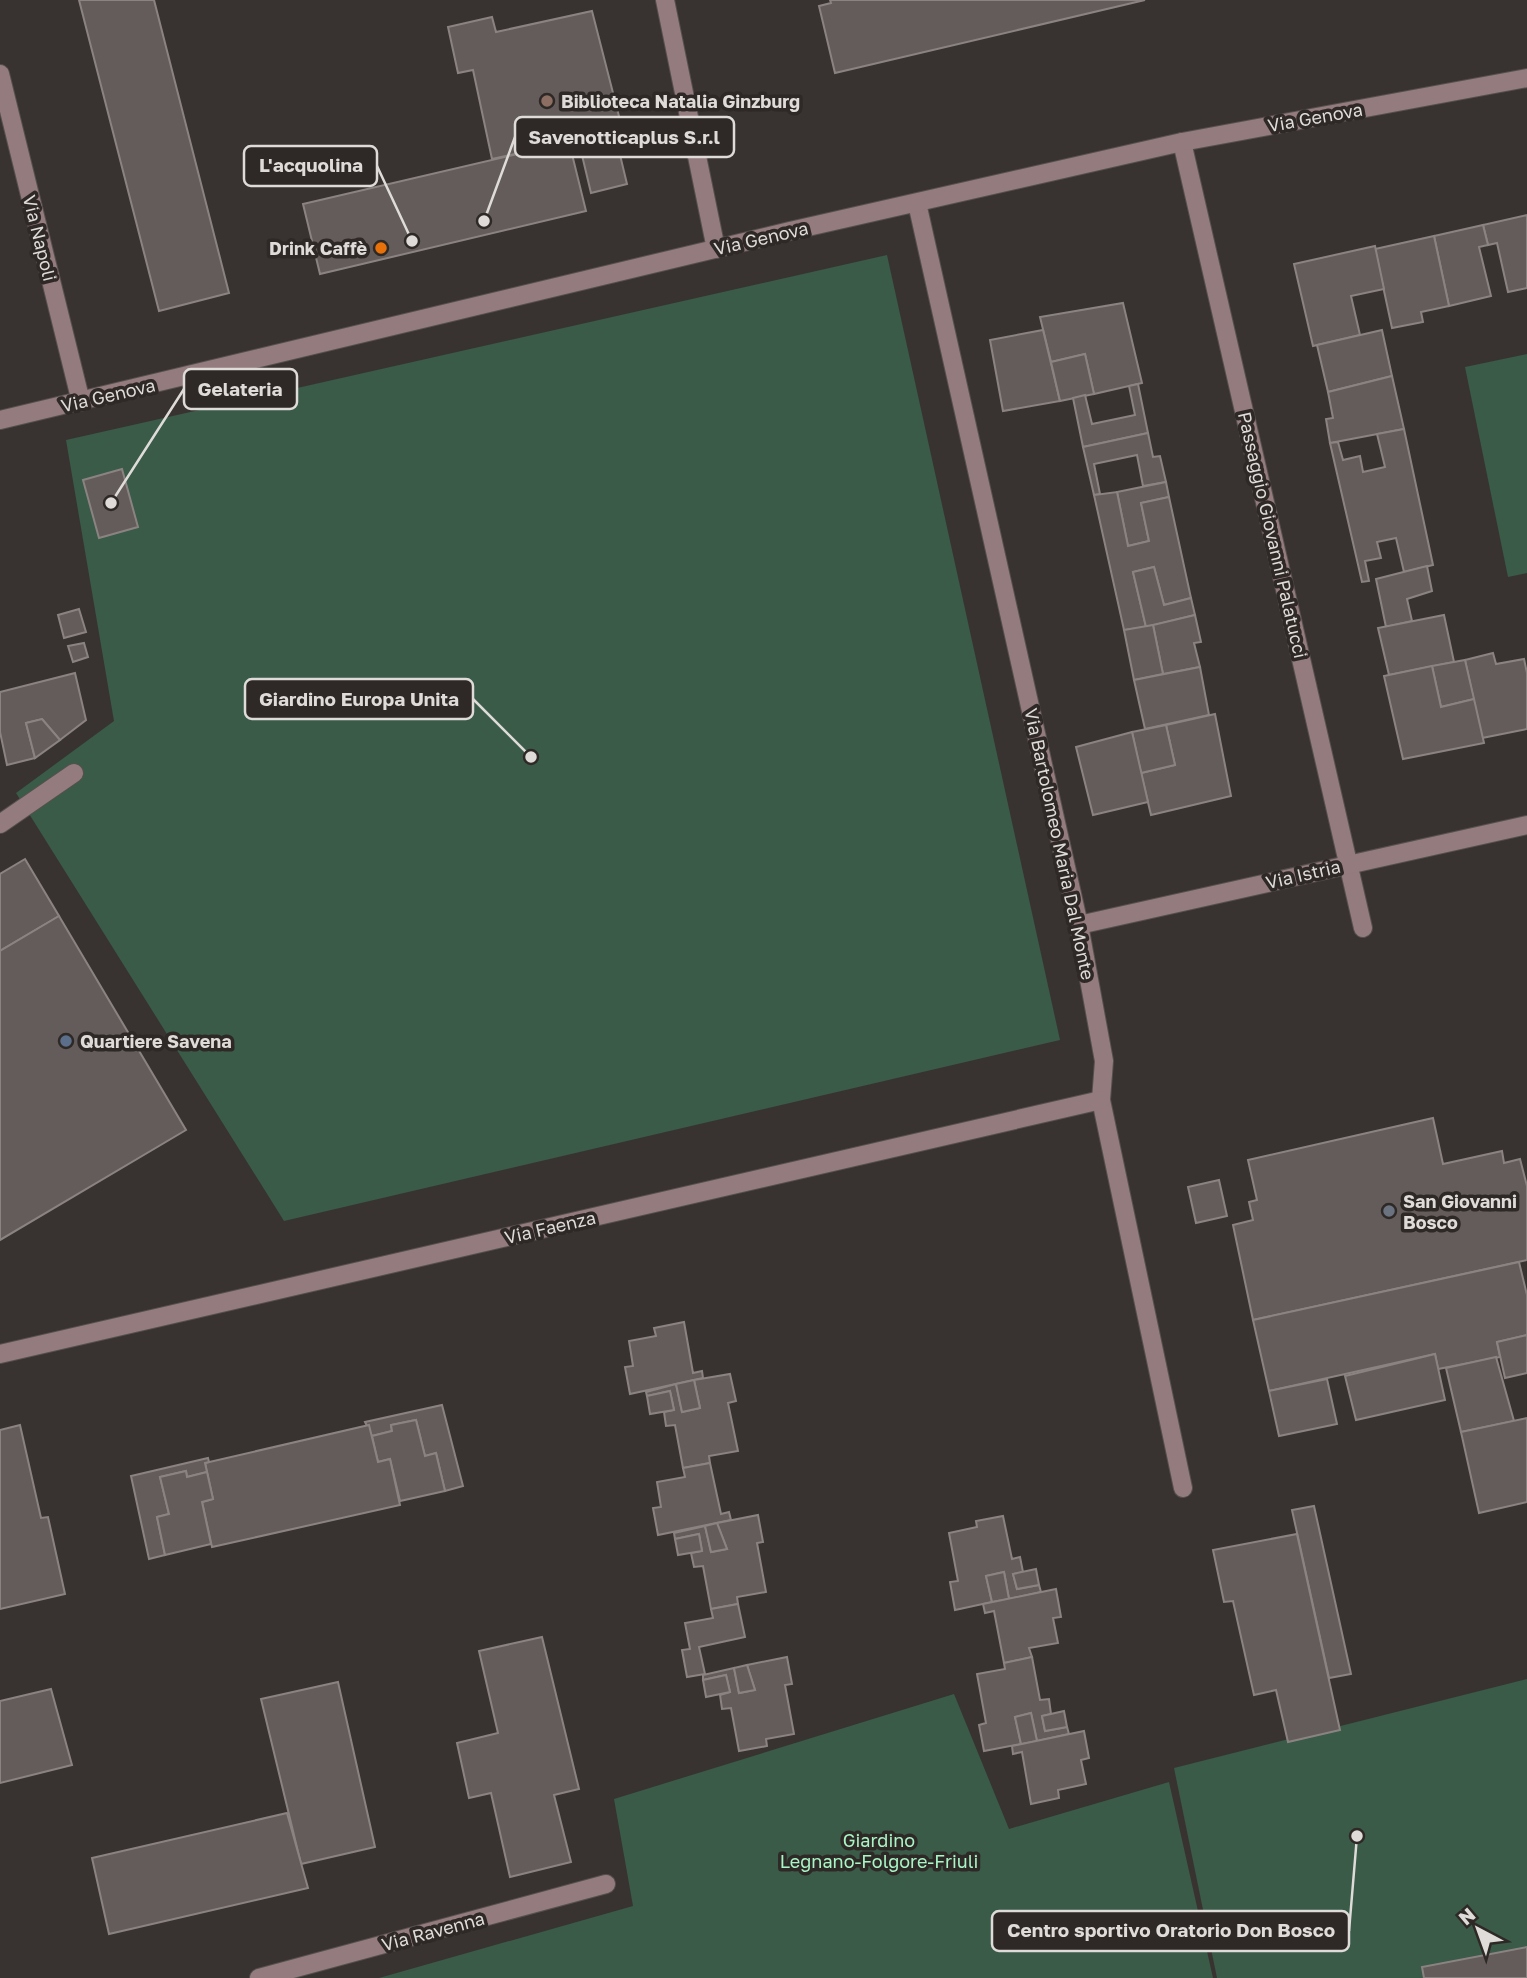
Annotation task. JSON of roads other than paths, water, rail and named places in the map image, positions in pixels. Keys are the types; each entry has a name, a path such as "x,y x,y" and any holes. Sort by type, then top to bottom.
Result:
{"street":[{"path":"665,0 716,249"},
{"name":"Via Napoli","path":"0,74 81,402"},
{"name":"Via Genova","path":"0,420 716,249 1182,142 1527,78"},
{"name":"Passaggio Giovanni Palatucci","path":"1182,142 1363,928"},
{"name":"Via Bartolomeo Maria Dal Monte","path":"917,203 1079,925 1104,1060 1101,1100 1183,1489"},
{"path":"0,824 74,773"},
{"name":"Via Istria","path":"1079,925 1527,825"},
{"name":"Via Faenza","path":"0,1354 1101,1100"},
{"name":"Via Ravenna","path":"259,1978 606,1884"}],"place":[{"name":"Biblioteca Natalia Ginzburg","path":"547,101"},
{"name":"Savenotticaplus S.r.l","path":"484,221"},
{"name":"L'acquolina","path":"412,241"},
{"name":"Drink Caffè","path":"381,248"},
{"name":"Gelateria","path":"111,503"},
{"name":"Giardino Europa Unita","path":"531,757"},
{"name":"Quartiere Savena","path":"66,1041"},
{"name":"San Giovanni Bosco","path":"1389,1211"},
{"name":"Centro sportivo Oratorio Don Bosco","path":"1357,1836"}],"park label":[{"name":"Giardino Legnano-Folgore-Friuli","path":"879,1850"}]}
